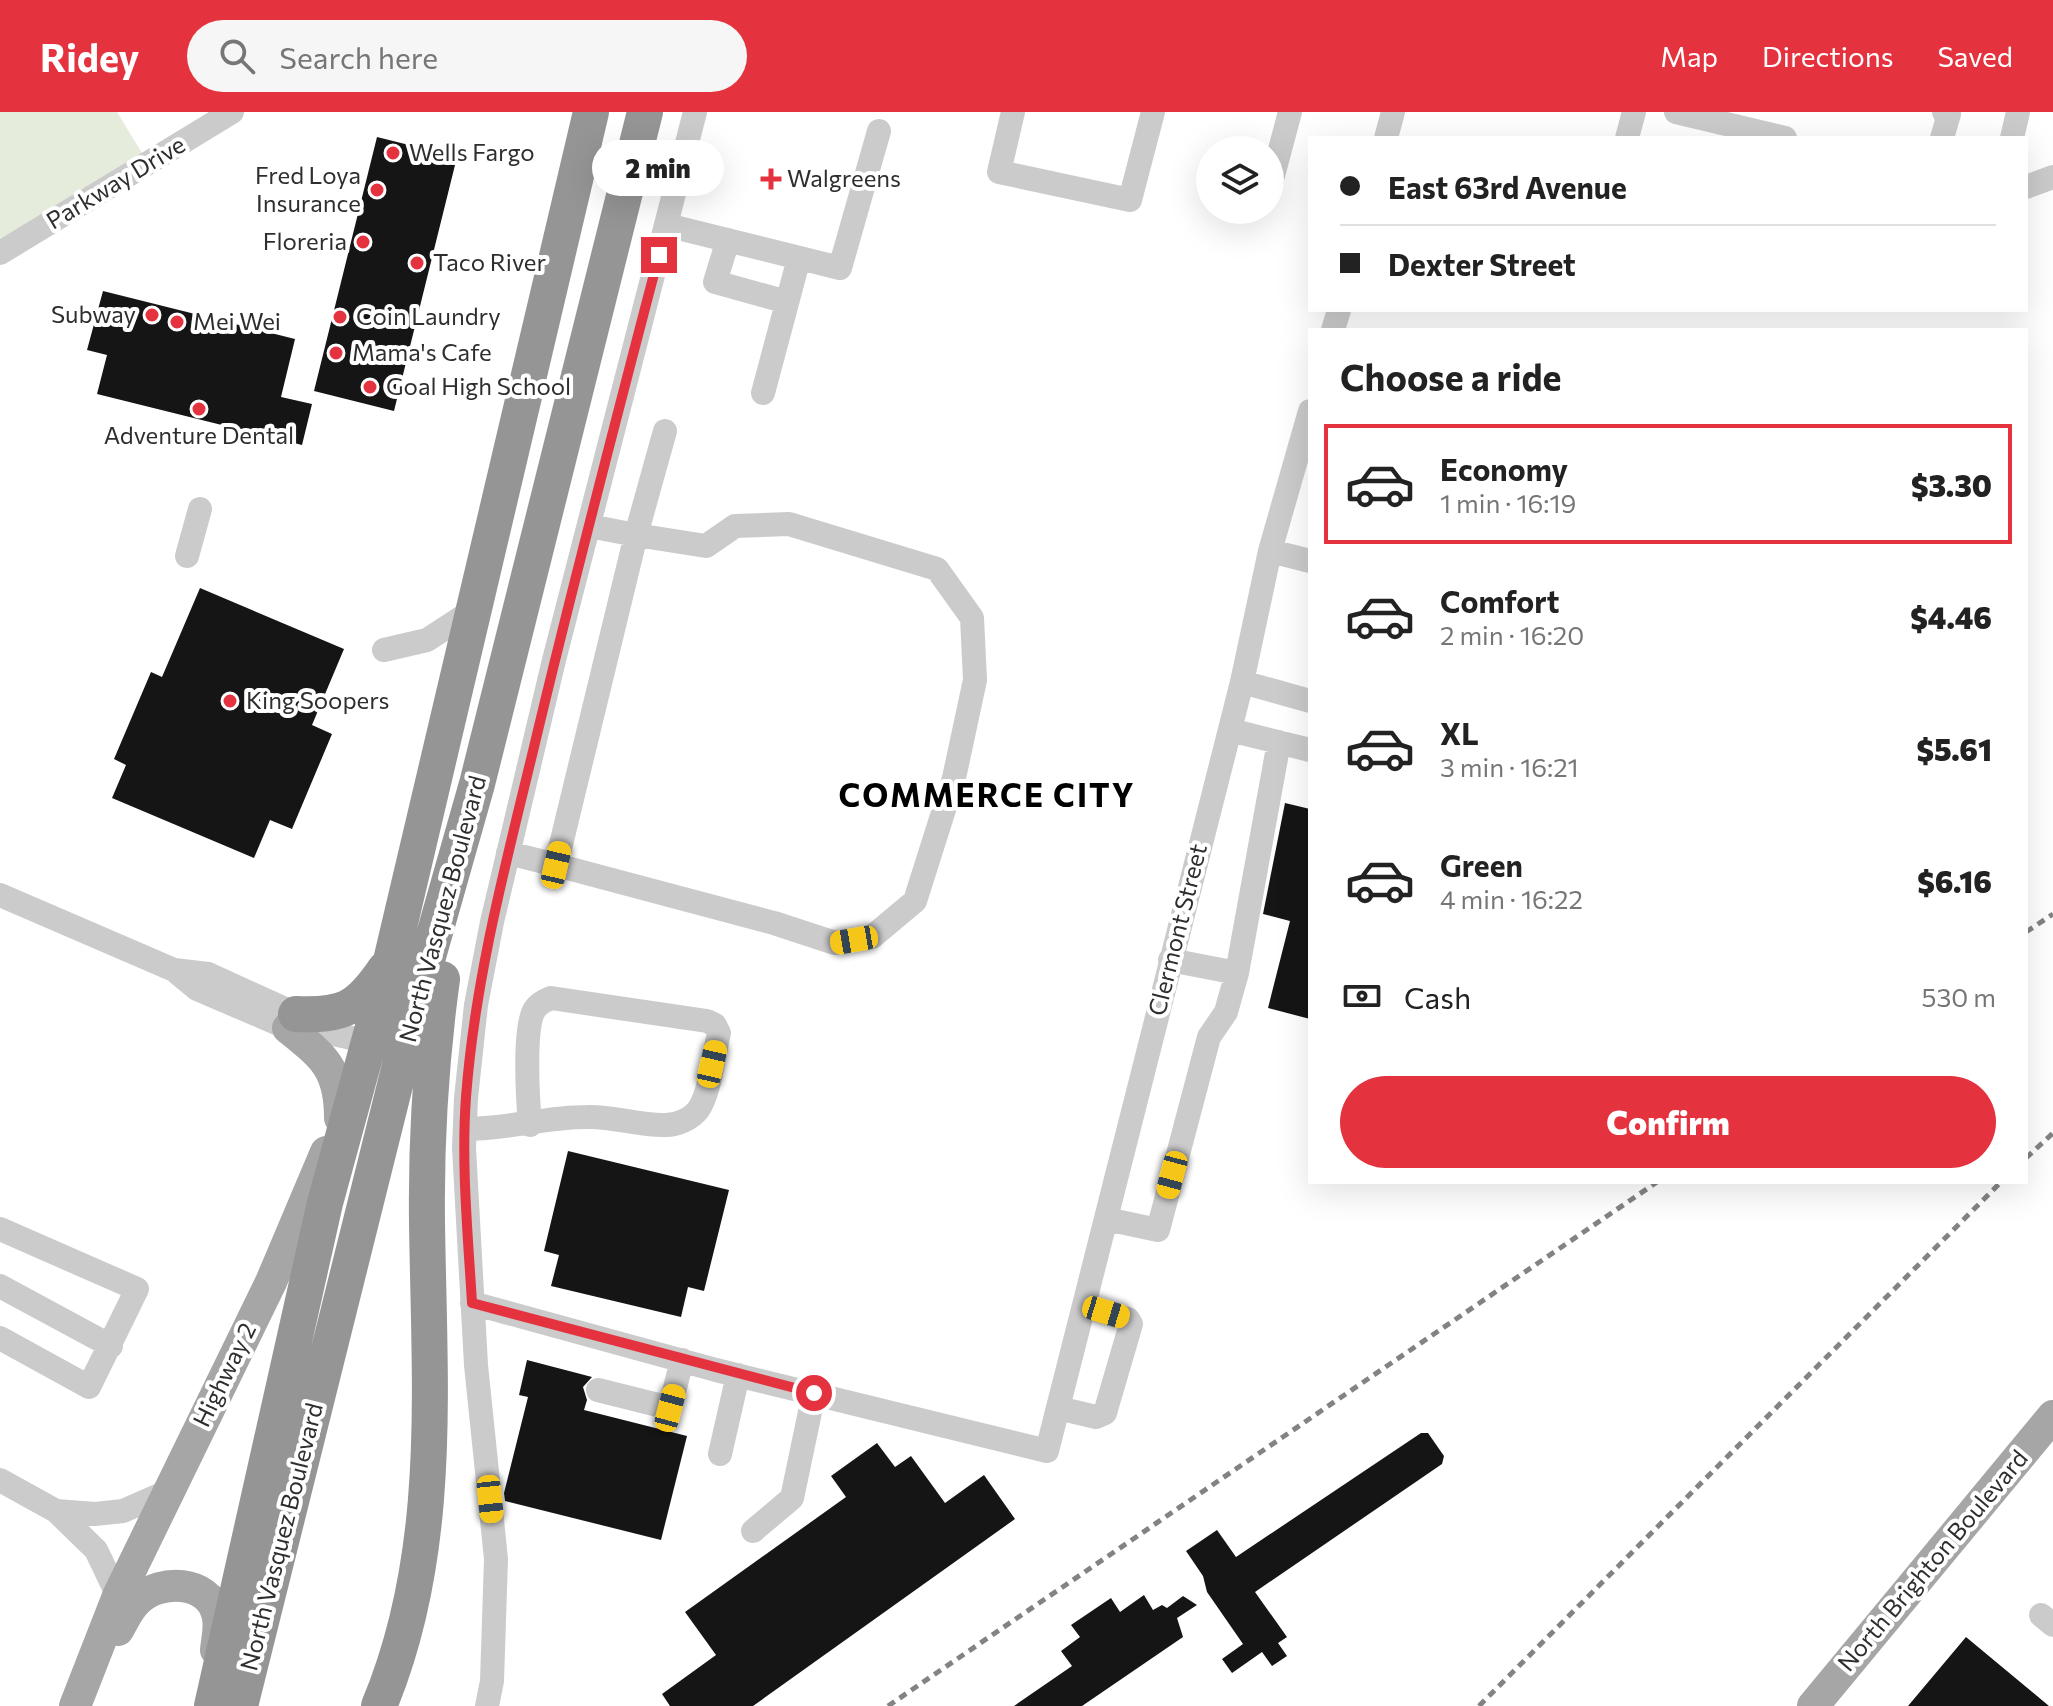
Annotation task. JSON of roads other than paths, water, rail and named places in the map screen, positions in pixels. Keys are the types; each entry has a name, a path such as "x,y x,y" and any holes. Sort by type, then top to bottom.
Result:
{"highway":[{"name":"North Vasquez Boulevard","path":"210,1706 325,1203 379,1044 391,961 591,112"},
{"name":"North Vasquez Boulevard","path":"240,1706 421,981 477,784 645,112"},
{"path":"379,1706 408,1619 419,1570 425,1521 431,1411 427,1155 433,1054 447,940 477,784"},
{"path":"299,1023 334,1014 363,998 391,961"}],"main road":[{"path":"299,1023 333,1074 340,1092 340,1118"},
{"name":"Highway 2","path":"75,1706 118,1596 271,1282 340,1118 379,1044"},
{"name":"North Brighton Boulevard","path":"1813,1706 2053,1416"},
{"path":"138,1555 208,1597 216,1610 219,1626 210,1706"},
{"name":"Highway 2","path":"75,1706 133,1604 142,1596 171,1584 194,1588"}],"street":[{"name":"Parkway Drive","path":"0,253 205,119 232,112"},
{"path":"487,1706 492,1681 496,1559 472,1303 465,1129 476,1005 508,853 695,112"},
{"path":"1013,112 999,172 1130,200 1153,112"},
{"path":"1284,136 1290,112"},
{"path":"1387,136 1393,112"},
{"path":"1628,136 1634,112"},
{"path":"1943,136 1949,114 1944,112"},
{"path":"2012,136 2018,112"},
{"path":"1689,119 1773,128"},
{"path":"666,225 840,268 879,131"},
{"path":"2028,186 2053,177"},
{"path":"728,240 715,282 787,302"},
{"path":"763,393 799,258"},
{"name":"Clermont Street","path":"814,1393 1047,1451 1242,682 1270,551 1308,418"},
{"path":"556,865 636,535 665,431"},
{"path":"187,556 200,509"},
{"path":"508,853 774,923 835,943 872,937 915,901 954,778 975,680 972,618 937,569 789,524 735,526 706,546 589,526"},
{"path":"1270,551 1308,560"},
{"path":"384,650 427,640 473,610"},
{"path":"1242,682 1308,700"},
{"path":"1230,730 1308,749"},
{"path":"1106,1219 1158,1230 1209,1037 1226,1012 1252,936 1279,742"},
{"path":"0,895 174,970 208,974 299,1023 379,1044"},
{"path":"1170,960 1237,973"},
{"path":"465,1129 530,1125 554,1118 590,1117 668,1125 684,1121 698,1109 705,1094 719,1033 715,1025 707,1021 551,998 544,1001 534,1009 531,1021 527,1073 530,1125"},
{"path":"0,1229 137,1289 89,1387 0,1338"},
{"path":"0,1286 111,1346"},
{"path":"472,1303 814,1393 792,1498 753,1531"},
{"path":"1058,1408 1096,1417 1105,1413 1131,1324 1128,1319 1084,1306"},
{"path":"598,1390 670,1408 682,1360"},
{"path":"720,1454 738,1375"},
{"path":"0,1480 56,1511 96,1550 118,1596"},
{"path":"56,1511 95,1514 123,1511 169,1491"}],"railway":[{"path":"2028,931 2053,914"},
{"path":"2028,1156 2053,1133"},
{"path":"888,1706 1654,1184"},
{"path":"1479,1706 1999,1184"}],"place":[{"name":"Wells Fargo","path":"393,153"},
{"name":"Walgreens","path":"771,179"},
{"name":"Fred Loya Insurance","path":"377,190"},
{"name":"Floreria","path":"363,242"},
{"name":"Taco River","path":"417,263"},
{"name":"Subway","path":"152,315"},
{"name":"Coin Laundry","path":"340,317"},
{"name":"Mei Wei","path":"177,322"},
{"name":"Mama's Cafe","path":"336,353"},
{"name":"Goal High School","path":"370,387"},
{"name":"Adventure Dental","path":"199,409"},
{"name":"King Soopers","path":"230,701"}],"district":[{"name":"COMMERCE CITY","path":"987,796"}]}
